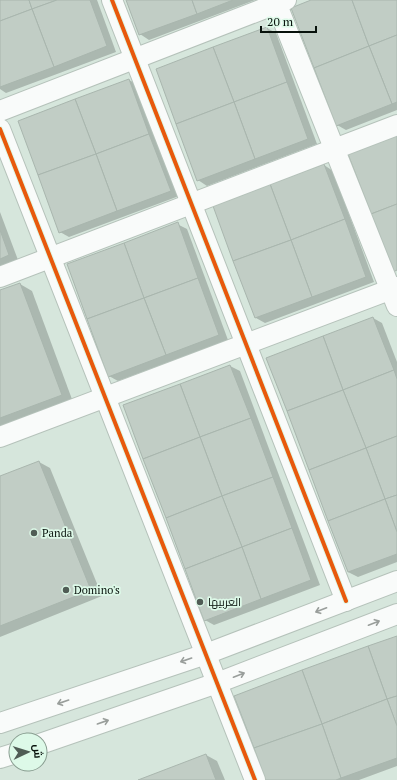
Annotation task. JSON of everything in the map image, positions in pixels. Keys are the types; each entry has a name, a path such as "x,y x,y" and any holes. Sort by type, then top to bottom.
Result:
{"street":[{"path":"112,0 346,601"},
{"path":"0,111 279,1 334,149 395,294 246,344 0,437"},
{"path":"0,277 397,125"},
{"path":"0,129 256,780"},
{"path":"0,723 206,654 397,581"},
{"path":"48,741 217,683 397,614"}],"building":[{"path":"0,0 29,0 32,9 0,21"},
{"path":"29,0 57,0 32,9"},
{"path":"57,0 90,0 107,46 54,67 32,9"},
{"path":"126,0 192,0 197,14 139,35"},
{"path":"192,0 233,0 197,14"},
{"path":"311,0 352,0 369,46 314,68 291,8"},
{"path":"352,0 397,0 397,35 369,46"},
{"path":"32,9 54,67 0,87 0,21"},
{"path":"267,27 287,82 234,102 213,47"},
{"path":"397,35 397,102 392,104 369,46"},
{"path":"369,46 392,104 336,126 314,68"},
{"path":"213,47 234,102 176,124 156,69"},
{"path":"129,79 149,134 96,154 75,99"},
{"path":"287,82 308,139 255,159 234,102"},
{"path":"75,99 96,154 38,175 18,121"},
{"path":"234,102 255,159 197,181 176,124"},
{"path":"149,134 171,191 117,211 96,154"},
{"path":"397,135 397,204 371,214 348,154"},
{"path":"96,154 117,211 59,233 38,175"},
{"path":"324,164 345,219 291,240 270,184"},
{"path":"270,184 291,240 233,261 213,206"},
{"path":"397,204 397,270 393,272 371,214"},
{"path":"345,219 366,277 312,297 291,240"},
{"path":"178,222 198,278 144,298 124,243"},
{"path":"0,230 9,255 0,259"},
{"path":"291,240 312,297 255,318 233,261"},
{"path":"124,243 144,298 87,319 67,264"},
{"path":"198,278 219,335 166,355 144,298"},
{"path":"20,283 62,395 0,418 0,290"},
{"path":"144,298 166,355 108,377 87,319"},
{"path":"373,317 394,370 343,390 323,336"},
{"path":"323,336 343,390 287,411 266,358"},
{"path":"230,365 251,418 200,437 180,384"},
{"path":"394,370 397,379 397,436 366,448 343,390"},
{"path":"180,384 200,437 143,459 123,405"},
{"path":"343,390 366,448 309,470 287,411"},
{"path":"251,418 273,477 222,496 200,437"},
{"path":"397,436 397,495 385,499 366,448"},
{"path":"200,437 222,496 166,518 143,459"},
{"path":"366,448 385,499 328,521 309,470"},
{"name":"Panda","path":"39,461 91,590 0,626 0,476"},
{"path":"273,477 292,528 242,547 222,496"},
{"path":"397,495 397,532 385,499"},
{"path":"222,496 242,547 185,569 166,518"},
{"path":"385,499 397,532 397,554 348,572 328,521"},
{"path":"292,528 311,580 261,599 242,547"},
{"path":"242,547 261,599 204,621 185,569"},
{"path":"397,636 397,696 387,699 368,646"},
{"path":"368,646 387,699 322,724 302,670"},
{"path":"302,670 322,724 254,748 234,696"},
{"path":"397,696 397,726 387,699"},
{"path":"387,699 397,726 397,758 341,778 322,724"},
{"path":"322,724 341,778 336,780 265,780 254,748"},
{"path":"206,754 216,780 138,780"}],"cycle path":[{"path":"112,0 346,601"},
{"path":"0,129 255,780"}],"place":[{"name":"Panda","path":"34,533"},
{"name":"Domino's","path":"66,590"},
{"name":"العربيها","path":"200,602"}]}
